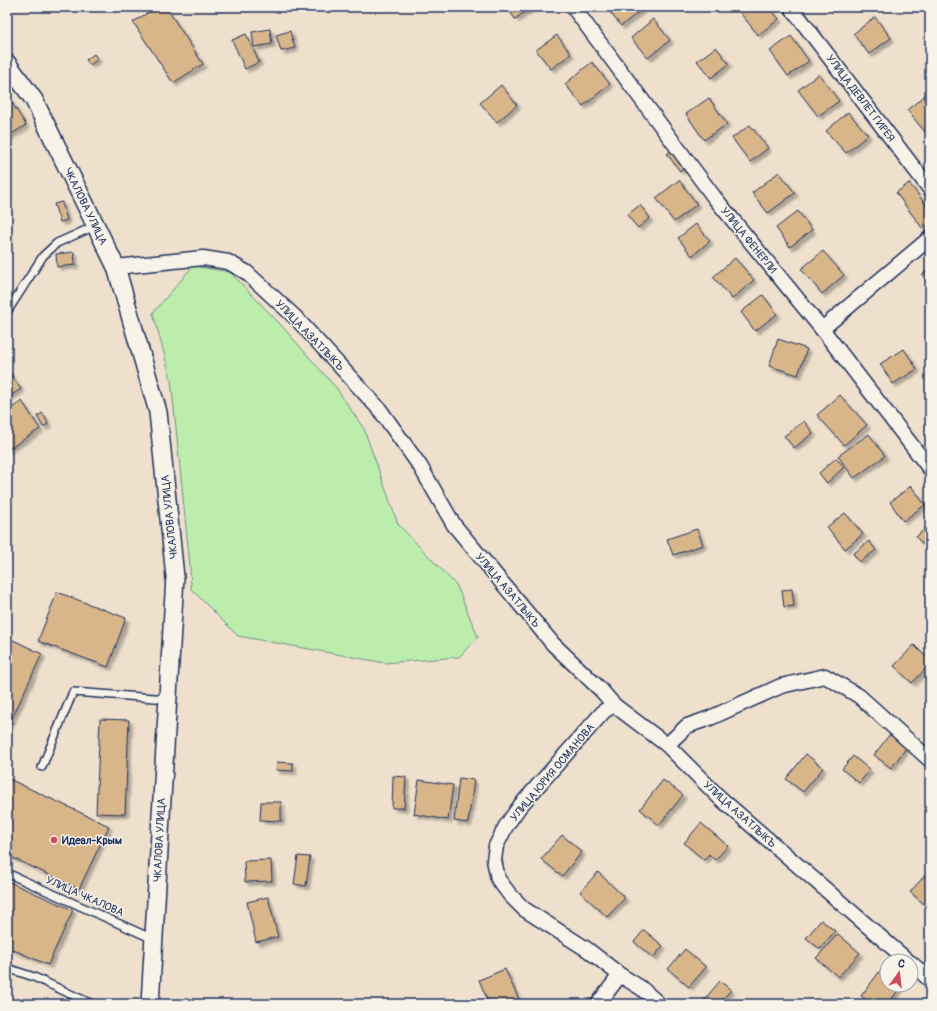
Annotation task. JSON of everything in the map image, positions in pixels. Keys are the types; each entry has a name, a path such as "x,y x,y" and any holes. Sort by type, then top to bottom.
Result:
{"street":[{"name":"УЛИЦА ФЕНЕРЛИ","path":"573,7 714,197 822,329 930,470"},
{"name":"УЛИЦА ДЕВЛЕТ ГИРЕЯ","path":"791,7 930,189"},
{"name":"ЧКАЛОВА УЛИЦА","path":"7,63 34,100 116,266 158,412 175,578 150,1004"},
{"path":"822,329 930,238"},
{"name":"УЛИЦА АЗАТЛЫКЪ","path":"116,266 203,258 228,262 246,272 296,318 380,410 420,466 454,526 553,644 601,690 614,705 667,745 720,798 899,953"},
{"path":"667,745 687,726 710,718 781,686 825,676 859,696 930,760"},
{"name":"УЛИЦА ЮРИЯ ОСМАНОВА","path":"614,705 604,711 520,806 506,826 496,846 494,860 498,879 510,895 524,909 588,950 620,975 641,988 659,1004"},
{"path":"919,971 930,980"},
{"path":"598,1004 620,975"}],"lane":[{"path":"7,312 42,256 57,243 96,226"},
{"path":"42,767 73,692 168,699"},
{"name":"УЛИЦА ЧКАЛОВА","path":"7,873 154,939"},
{"path":"7,968 34,977 92,1004"}],"green space":[{"path":"193,266 230,272 280,324 337,389 364,429 398,524 457,586 478,637 459,657 385,663 238,636 191,589 171,379 153,313"}],"building":[{"path":"157,7 166,7 203,64 173,83 133,22"},
{"path":"507,7 532,7 515,19"},
{"path":"606,7 639,7 641,10 621,26"},
{"path":"742,7 769,7 779,19 758,35 738,10"},
{"path":"875,17 891,38 869,54 853,34"},
{"path":"653,19 670,40 648,58 631,38"},
{"path":"270,29 272,44 254,47 252,32"},
{"path":"290,31 295,48 281,51 276,35"},
{"path":"246,34 259,62 245,69 232,40"},
{"path":"557,35 571,54 551,69 536,50"},
{"path":"791,36 809,61 788,76 770,51"},
{"path":"716,47 729,64 711,78 697,61"},
{"path":"94,54 98,59 90,65 86,60"},
{"path":"592,62 610,84 583,106 565,84"},
{"path":"819,74 839,101 818,116 798,90"},
{"path":"501,85 517,105 497,122 480,103"},
{"path":"928,93 930,96 930,130 926,133 907,110"},
{"path":"7,95 26,125 7,137"},
{"path":"709,98 727,124 704,140 686,114"},
{"path":"848,112 868,135 846,153 826,131"},
{"path":"750,125 768,148 750,162 732,138"},
{"path":"673,149 686,166 680,171 667,154"},
{"path":"779,172 795,193 768,213 752,193"},
{"path":"679,180 697,204 674,222 656,198"},
{"path":"909,183 930,210 930,223 923,229 896,193"},
{"path":"62,202 67,220 60,222 54,204"},
{"path":"640,205 650,218 638,228 627,215"},
{"path":"798,211 812,230 790,247 776,228"},
{"path":"696,224 710,241 692,256 678,238"},
{"path":"823,251 844,275 822,294 801,269"},
{"path":"74,252 75,265 57,267 56,254"},
{"path":"735,258 754,280 732,299 713,277"},
{"path":"930,268 930,285 922,275"},
{"path":"763,295 777,314 755,331 741,312"},
{"path":"778,339 807,349 798,375 769,366"},
{"path":"904,349 917,369 893,384 880,364"},
{"path":"7,369 21,389 7,398"},
{"path":"840,395 867,425 844,445 817,415"},
{"path":"22,401 40,429 7,450 7,411"},
{"path":"43,413 48,424 43,427 37,416"},
{"path":"804,421 813,433 794,448 784,436"},
{"path":"869,434 885,456 854,478 838,456"},
{"path":"836,458 844,467 827,483 819,473"},
{"path":"911,486 925,505 903,521 890,502"},
{"path":"845,513 863,534 845,549 827,527"},
{"path":"930,524 930,552 916,537"},
{"path":"697,529 703,545 673,555 667,539"},
{"path":"869,541 876,550 860,562 853,554"},
{"path":"792,589 794,606 784,607 782,590"},
{"path":"57,592 126,618 108,667 38,641"},
{"path":"7,637 42,654 7,729"},
{"path":"914,645 930,661 930,664 912,683 894,666"},
{"path":"100,719 129,720 125,814 96,813"},
{"path":"890,734 907,747 891,768 874,755"},
{"path":"806,754 823,768 803,792 786,779"},
{"path":"853,756 870,770 859,783 842,769"},
{"path":"277,762 293,763 293,771 276,770"},
{"path":"393,776 406,777 404,808 392,808"},
{"name":"Идеал-Крым","path":"7,778 109,826 79,889 7,855"},
{"path":"459,778 474,780 468,823 454,821"},
{"path":"419,780 453,785 448,820 414,814"},
{"path":"663,780 683,795 659,825 640,809"},
{"path":"261,802 281,802 281,821 260,820"},
{"path":"701,823 728,846 715,860 709,854 704,860 684,843"},
{"path":"562,835 582,852 562,876 541,859"},
{"path":"298,856 310,857 306,886 294,884"},
{"path":"271,860 272,881 245,882 244,861"},
{"path":"598,872 625,898 607,917 580,892"},
{"path":"928,872 930,873 930,909 910,892"},
{"path":"7,881 73,910 48,965 7,947"},
{"path":"268,897 278,937 256,942 247,902"},
{"path":"821,920 835,931 820,949 806,938"},
{"path":"644,930 663,946 653,958 634,942"},
{"path":"838,934 860,953 838,977 816,958"},
{"path":"685,949 706,967 689,987 668,969"},
{"path":"505,969 521,1004 489,1004 479,980"},
{"path":"879,972 879,993 896,993 888,1004 872,1004 861,996"},
{"path":"720,981 731,990 718,1004 709,1004 704,1000"}],"place":[{"name":"Идеал-Крым","path":"54,840"}]}
